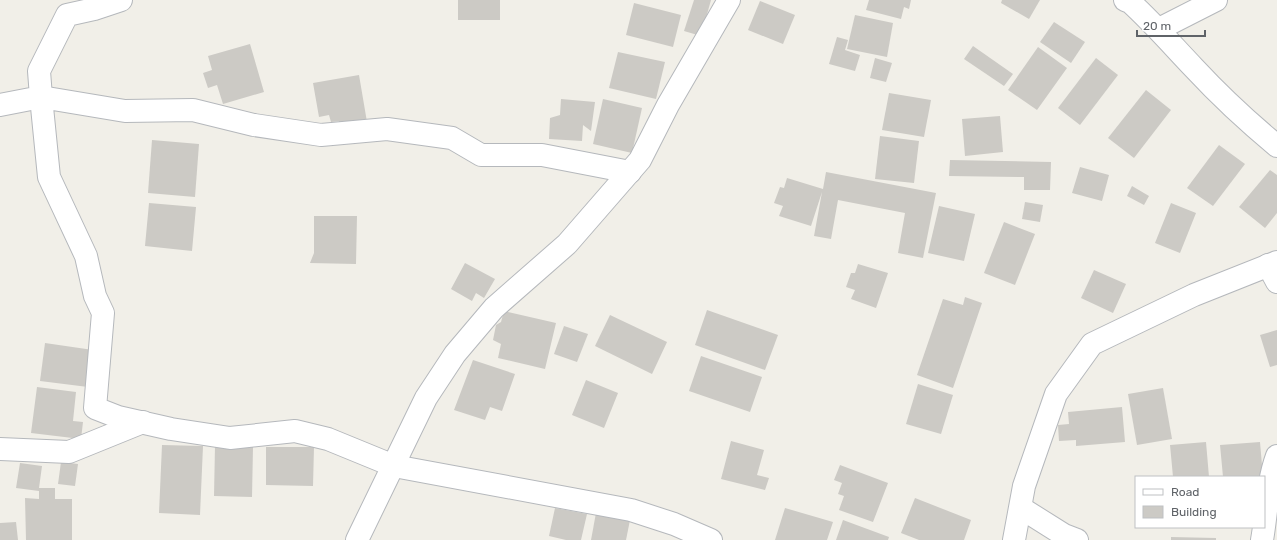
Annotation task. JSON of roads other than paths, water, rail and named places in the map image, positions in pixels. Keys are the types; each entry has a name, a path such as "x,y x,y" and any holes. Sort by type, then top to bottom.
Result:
{"street":[{"path":"121,0 94,9 67,8 39,71 49,176 86,256 95,296 103,313 96,408 118,417 171,429 230,438 295,431 328,439 394,466 631,510 674,524 711,540"},
{"path":"357,540 426,398 455,354 494,308 567,244 640,160 668,105 729,0"},
{"path":"1125,0 1130,2 1159,29 1194,68 1247,121 1277,146"},
{"path":"1159,29 1216,0"},
{"path":"0,105 41,98 125,111 193,110 254,125 321,135 387,129 452,138 481,155 542,155 630,172"},
{"path":"1014,540 1024,486 1056,394 1092,344 1194,295 1274,270"},
{"path":"0,449 69,452 143,422"},
{"path":"1265,517 1271,472 1277,456"},
{"path":"1020,508 1064,535 1077,540"},
{"path":"1262,540 1264,528"}]}
